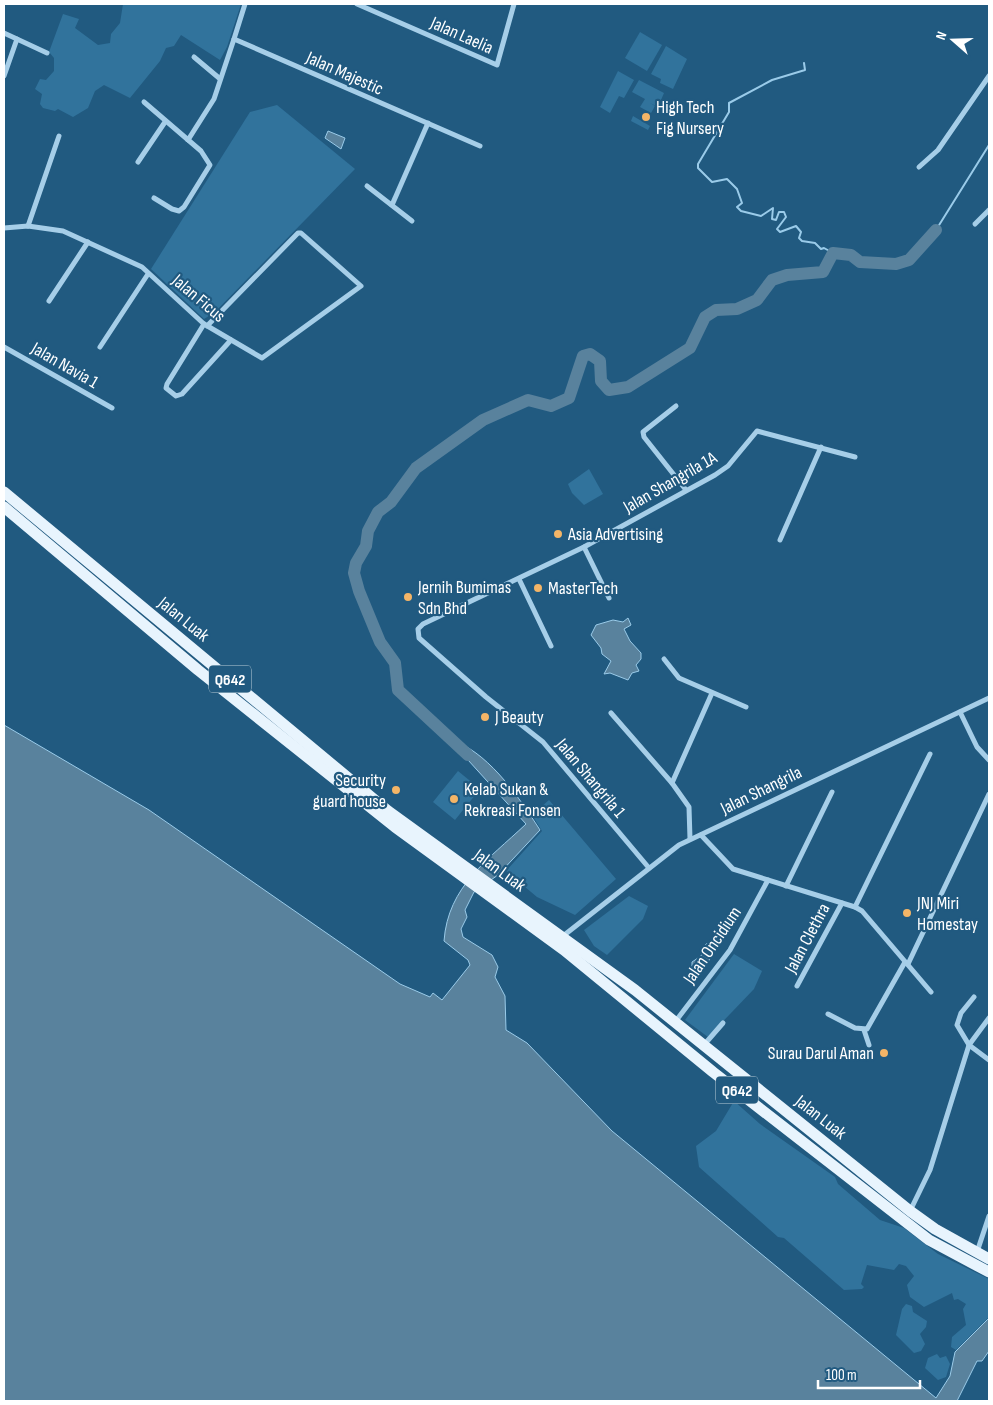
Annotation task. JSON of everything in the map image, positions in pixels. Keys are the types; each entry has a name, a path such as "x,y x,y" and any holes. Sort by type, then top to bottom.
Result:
{"main road":[{"name":"Jalan Luak","path":"4,492 51,529 94,567 365,792 564,950 713,1072 929,1240 989,1272"},
{"name":"Jalan Luak","path":"4,507 121,606 387,821 456,866"},
{"path":"51,529 79,557 80,564 76,569"},
{"path":"94,567 92,575 121,606"},
{"name":"Jalan Luak","path":"494,894 563,936 910,1211 935,1229 989,1259"}],"street":[{"path":"188,140 211,105 245,4"},
{"name":"Jalan Laelia","path":"357,4 497,66 514,4"},
{"path":"4,33 48,53"},
{"path":"4,76 17,39"},
{"name":"Jalan Majestic","path":"234,39 480,146"},
{"path":"194,57 219,78"},
{"path":"919,167 938,150 989,76"},
{"path":"144,102 208,160 208,171 184,208 179,211 172,209 154,198"},
{"path":"138,162 166,122"},
{"path":"392,205 428,124"},
{"path":"28,226 59,136"},
{"path":"367,186 412,221"},
{"path":"975,224 989,210"},
{"name":"Jalan Ficus","path":"4,228 28,226 63,231 142,266 148,274 205,325 262,358 361,286 301,233 298,233 205,325"},
{"path":"50,301 88,242"},
{"path":"100,347 148,274"},
{"path":"205,325 167,384 166,388 176,396 182,394 232,340"},
{"name":"Jalan Navia 1","path":"4,347 112,408"},
{"path":"676,406 643,432 644,437 686,490"},
{"name":"Jalan Shangrila 1A","path":"418,632 423,624 584,547 728,466 757,431 855,457"},
{"path":"780,540 821,447"},
{"path":"584,547 609,598"},
{"path":"519,579 550,646"},
{"name":"Jalan Shangrila 1","path":"418,632 419,638 486,697 543,742 649,868"},
{"path":"664,659 680,678 746,707"},
{"path":"672,783 712,693"},
{"name":"Jalan Shangrila","path":"563,936 675,848 690,839 989,698"},
{"path":"960,712 978,747 989,760"},
{"path":"611,713 672,783 689,807 690,839"},
{"path":"856,907 930,754"},
{"path":"786,886 832,792"},
{"path":"864,1030 870,1025 906,963 989,794"},
{"path":"701,835 734,870 856,907 862,911 931,992"},
{"name":"Jalan Oncidium","path":"675,1023 730,950 768,880"},
{"name":"Jalan Clethra","path":"797,986 842,903"},
{"path":"974,997 961,1013 957,1024 969,1044 989,1060"},
{"path":"828,1014 855,1028 864,1030"},
{"path":"910,1211 930,1170 969,1044 989,1018"},
{"path":"703,1046 723,1023"},
{"path":"864,1030 869,1045"},
{"path":"977,1252 989,1216"}],"shaded area":[{"path":"123,4 241,4 227,47 220,60 181,35 174,46 166,48 160,61 130,98 104,85 95,91 88,108 73,117 58,109 55,111 43,108 40,104 42,94 35,89 40,79 46,80 54,71 54,58 49,52 63,14 79,19 75,28 98,45 110,43 111,34 120,23"},
{"path":"640,32 662,45 647,71 625,58"},
{"path":"666,46 687,59 673,89 660,83 661,79 651,74"},
{"path":"618,71 634,80 624,98 619,96 610,113 600,107"},
{"path":"639,80 664,93 658,107 650,103 655,106 651,113 640,107 645,99 632,92"},
{"path":"277,105 355,169 214,313 204,319 151,269 250,112"},
{"path":"633,116 650,126 648,130 631,121"},
{"path":"328,131 345,138 341,149 325,138"},
{"path":"589,469 603,494 584,505 572,493 568,484"},
{"path":"628,618 631,625 624,629 630,641 641,653 641,659 636,665 639,671 632,673 628,680 610,673 604,674 611,661 602,654 601,648 591,635 596,625 613,620 623,622"},
{"path":"4,725 149,810 400,984 430,997 433,993 442,1000 470,965 468,960 444,941 447,922 453,905 472,875 526,824 468,760 457,742 470,749 504,780 524,805 540,830 498,875 474,892 465,910 467,917 461,929 463,937 492,955 498,967 495,977 505,996 506,1030 527,1043 612,1131 936,1398 950,1376 955,1352 989,1318 989,1351 982,1361 977,1361 957,1401 4,1401"},
{"path":"458,771 480,789 455,820 433,802"},
{"path":"549,800 616,879 575,915 537,897 506,871 542,831 532,815"},
{"path":"629,896 648,906 643,919 607,955 594,946 584,930"},
{"path":"709,943 716,947 716,951 700,972 697,973 692,967 692,962 701,956 706,944"},
{"path":"734,954 762,971 754,989 708,1037 685,1020"},
{"path":"734,1101 760,1124 835,1177 838,1184 880,1220 904,1228 938,1254 989,1279 989,1317 956,1350 951,1347 952,1337 966,1325 963,1309 966,1304 958,1299 954,1300 952,1293 924,1307 910,1297 907,1285 914,1276 906,1266 899,1264 894,1270 867,1265 861,1284 864,1287 862,1289 844,1290 784,1238 778,1237 699,1167 696,1146 716,1131"},
{"path":"906,1304 912,1306 913,1312 927,1321 926,1327 920,1334 925,1344 921,1351 914,1353 896,1335 902,1309"},
{"path":"937,1354 940,1358 946,1356 950,1364 946,1377 938,1380 925,1368 928,1358"}],"waterway":[{"path":"804,63 805,70 772,80 729,103 729,112 698,164 698,168 712,182 727,179 737,189 742,203 737,207 741,211 761,216 773,208 772,219 776,220 779,212 784,212 786,217 777,229 780,232 796,226 801,232 799,238 802,241 815,243 821,249 824,248 833,253"},
{"path":"936,230 989,145"},
{"path":"468,755 398,690 395,663 380,642 359,591 354,573 356,563 366,546 368,531 378,512 391,502 416,468 483,420 528,400 551,406 569,398 583,356 590,354 600,361 601,381 609,390 628,387 690,348 705,317 716,310 737,309 757,300 772,280 787,275 823,272 833,253 851,255 860,262 896,264 909,260 936,230"}],"place":[{"name":"High Tech Fig Nursery","path":"646,117"},
{"name":"Asia Advertising","path":"558,534"},
{"name":"MasterTech","path":"538,588"},
{"name":"Jernih Bumimas Sdn Bhd","path":"408,597"},
{"name":"J Beauty","path":"485,717"},
{"name":"Security guard house","path":"396,790"},
{"name":"Kelab Sukan & Rekreasi Fonsen","path":"454,799"},
{"name":"JNJ Miri Homestay","path":"907,913"},
{"name":"Surau Darul Aman","path":"884,1053"}]}
